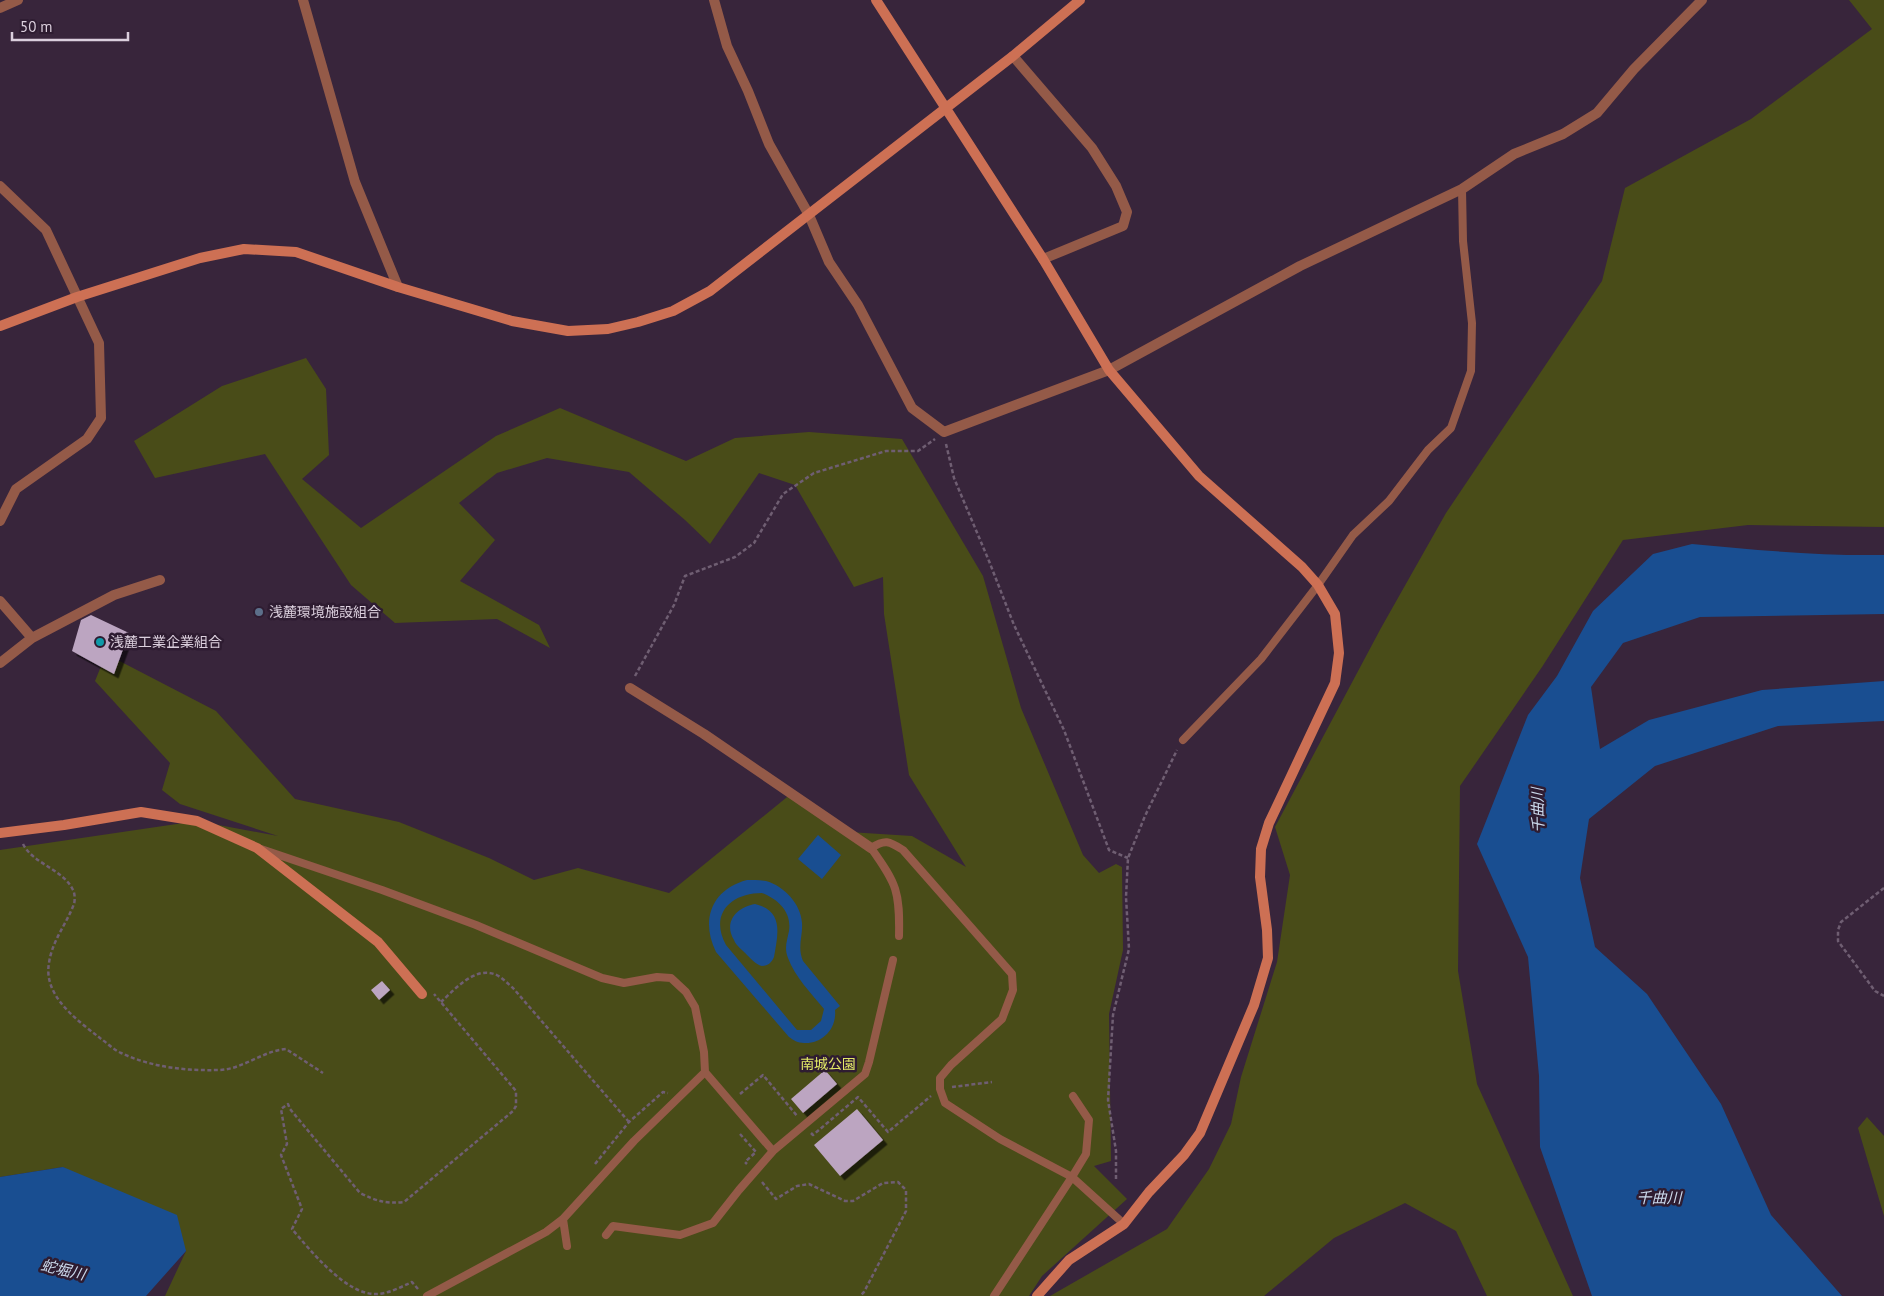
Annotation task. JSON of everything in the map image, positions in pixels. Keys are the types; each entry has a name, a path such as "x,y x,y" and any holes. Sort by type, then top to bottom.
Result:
{"street":[{"path":"0,8 18,0"},
{"path":"303,0 355,182 398,287"},
{"path":"714,0 727,46 748,91 768,144 809,214 829,262 858,305 912,408 944,432 1109,370 1300,266 1462,189 1514,154 1563,134 1597,113 1634,69 1702,0"},
{"path":"876,0 947,107 1043,259 1109,370 1199,476 1295,561 1318,585 1336,614 1339,652 1335,682 1269,823 1261,849 1260,877 1267,930 1268,958 1254,1005 1200,1133 1184,1155 1148,1192 1124,1224 1069,1260 1037,1296"},
{"path":"0,326 77,297 200,258 244,249 296,252 398,287 512,321 568,331 608,329 638,322 673,311 710,291 1013,56 1080,0"},
{"path":"1013,56 1092,148 1116,186 1127,212 1124,226 1043,259"},
{"path":"0,186 46,230 99,343 101,418 87,439 16,489 0,522"},
{"path":"0,663 32,638 114,595 160,580"},
{"path":"0,601 32,638"},
{"path":"630,688 744,761 871,848"},
{"path":"0,833 64,825 141,812 196,821 257,848 378,942 425,990"}],"lane":[{"path":"1183,740 1261,659 1318,585 1353,535 1389,501 1428,450 1451,428 1471,371 1472,323 1463,241 1462,189"},
{"path":"899,936 898,896 892,879 871,848 882,842 893,843 903,850 1012,974 1013,990 1002,1019 951,1065 940,1078 940,1089 945,1103 1000,1139 1072,1177 1124,1224"},
{"path":"257,848 382,890 476,925 602,978 624,983 657,977 671,978 686,992 695,1007 704,1052 705,1072 773,1151"},
{"path":"606,1235 613,1226 680,1235 713,1223 773,1151 865,1074 870,1062 893,960"},
{"path":"427,1296 546,1232 563,1219 634,1141 705,1072"},
{"path":"994,1296 1086,1154 1089,1120 1073,1096"},
{"path":"563,1219 568,1246"}],"path":[{"path":"630,688 644,657 674,605 685,576 735,557 754,543 783,494 814,473 886,451 918,451 944,432 954,478 1014,625 1064,730 1109,850 1128,858"},
{"path":"1116,1179 1116,1151 1108,1090 1113,1015 1129,948 1126,897 1128,858 1145,816 1183,740"},
{"path":"23,844 27,851 60,875 73,890 75,902 52,948 48,966 50,982 62,1006 120,1053 169,1068 219,1070 247,1063 279,1049 286,1049 323,1073"},
{"path":"1884,888 1841,922 1838,930 1838,941 1876,991 1884,996"},
{"path":"440,1002 467,980 479,974 494,974 513,988 629,1122"},
{"path":"418,1289 412,1282 397,1289 375,1294 360,1291 346,1283 322,1263 292,1229 302,1209 281,1155 287,1144 281,1109 288,1104 290,1109 360,1193 372,1199 389,1203 404,1202 513,1111 516,1106 516,1091 440,1002 425,990"},
{"path":"731,1102 763,1075 783,1100"},
{"path":"940,1089 992,1082"},
{"path":"874,1116 888,1132 923,1103"},
{"path":"740,1134 756,1152 745,1162"},
{"path":"776,1199 797,1186 809,1184 845,1201 853,1201 883,1183 898,1182 906,1190 906,1212 864,1292 860,1296"}],"green space":[{"path":"1849,0 1884,0 1884,527 1748,525 1623,540 1542,667 1460,786 1458,971 1477,1084 1573,1296 1487,1296 1456,1231 1405,1203 1334,1238 1264,1296 1050,1296 1167,1229 1209,1169 1231,1124 1241,1077 1277,962 1290,875 1275,827 1381,628 1446,513 1602,281 1625,188 1751,119 1872,29"},
{"name":"南城公園","path":"306,358 326,389 329,455 302,479 361,528 496,436 560,408 686,461 735,438 809,432 902,439 983,576 1021,708 1083,855 1099,873 1116,864 1122,867 1123,950 1109,1014 1111,1161 1094,1166 1127,1199 1042,1276 1029,1296 165,1296 186,1251 63,1167 0,1177 0,850 197,821 278,836 180,804 162,790 170,763 95,681 106,654 216,711 295,799 399,822 489,858 534,880 578,868 669,893 792,793 849,832 912,836 966,867 909,775 884,614 883,577 854,587 795,485 759,473 710,544 629,472 547,458 497,473 459,503 495,540 460,581 539,625 550,648 497,619 395,623 351,585 265,454 155,478 134,441 222,386"},
{"path":"1867,1117 1884,1136 1884,1216 1858,1128"}],"water":[{"name":"千曲川","path":"1692,544 1812,554 1884,555 1884,614 1700,617 1623,643 1591,687 1600,749 1649,720 1762,690 1884,681 1884,721 1778,726 1655,766 1589,819 1580,878 1595,947 1647,994 1721,1104 1771,1215 1842,1296 1592,1296 1540,1147 1539,1076 1528,957 1477,844 1528,715 1557,676 1593,611 1653,554"},
{"path":"818,835 841,855 822,879 798,859"},
{"path":"747,880 773,883 785,891 795,903 802,923 800,946 803,961 840,1006 835,1010 834,1023 831,1029 817,1041 804,1043 789,1037 716,952 709,929 712,907 725,891 735,884","holes":["762,893 773,899 786,912 789,924 786,944 788,958 804,985 824,1009 821,1021 811,1030 797,1030 726,945 721,934 720,924 726,907 741,897"]},
{"path":"755,904 771,912 777,924 774,957 770,963 764,966 749,957 736,944 730,927 731,921 738,912"},
{"name":"蛇堀川","path":"63,1167 177,1215 186,1251 146,1296 0,1296 0,1177"}],"building":[{"name":"浅麓工業企業組合","path":"91,615 129,633 114,674 72,651 81,620"},
{"path":"382,981 390,990 379,1000 371,990"},
{"path":"825,1070 837,1084 803,1113 791,1099"},
{"path":"857,1109 883,1140 840,1176 814,1145"}],"place":[{"name":"浅麓環境施設組合","path":"259,612"},
{"name":"浅麓工業企業組合","path":"100,642"}]}
